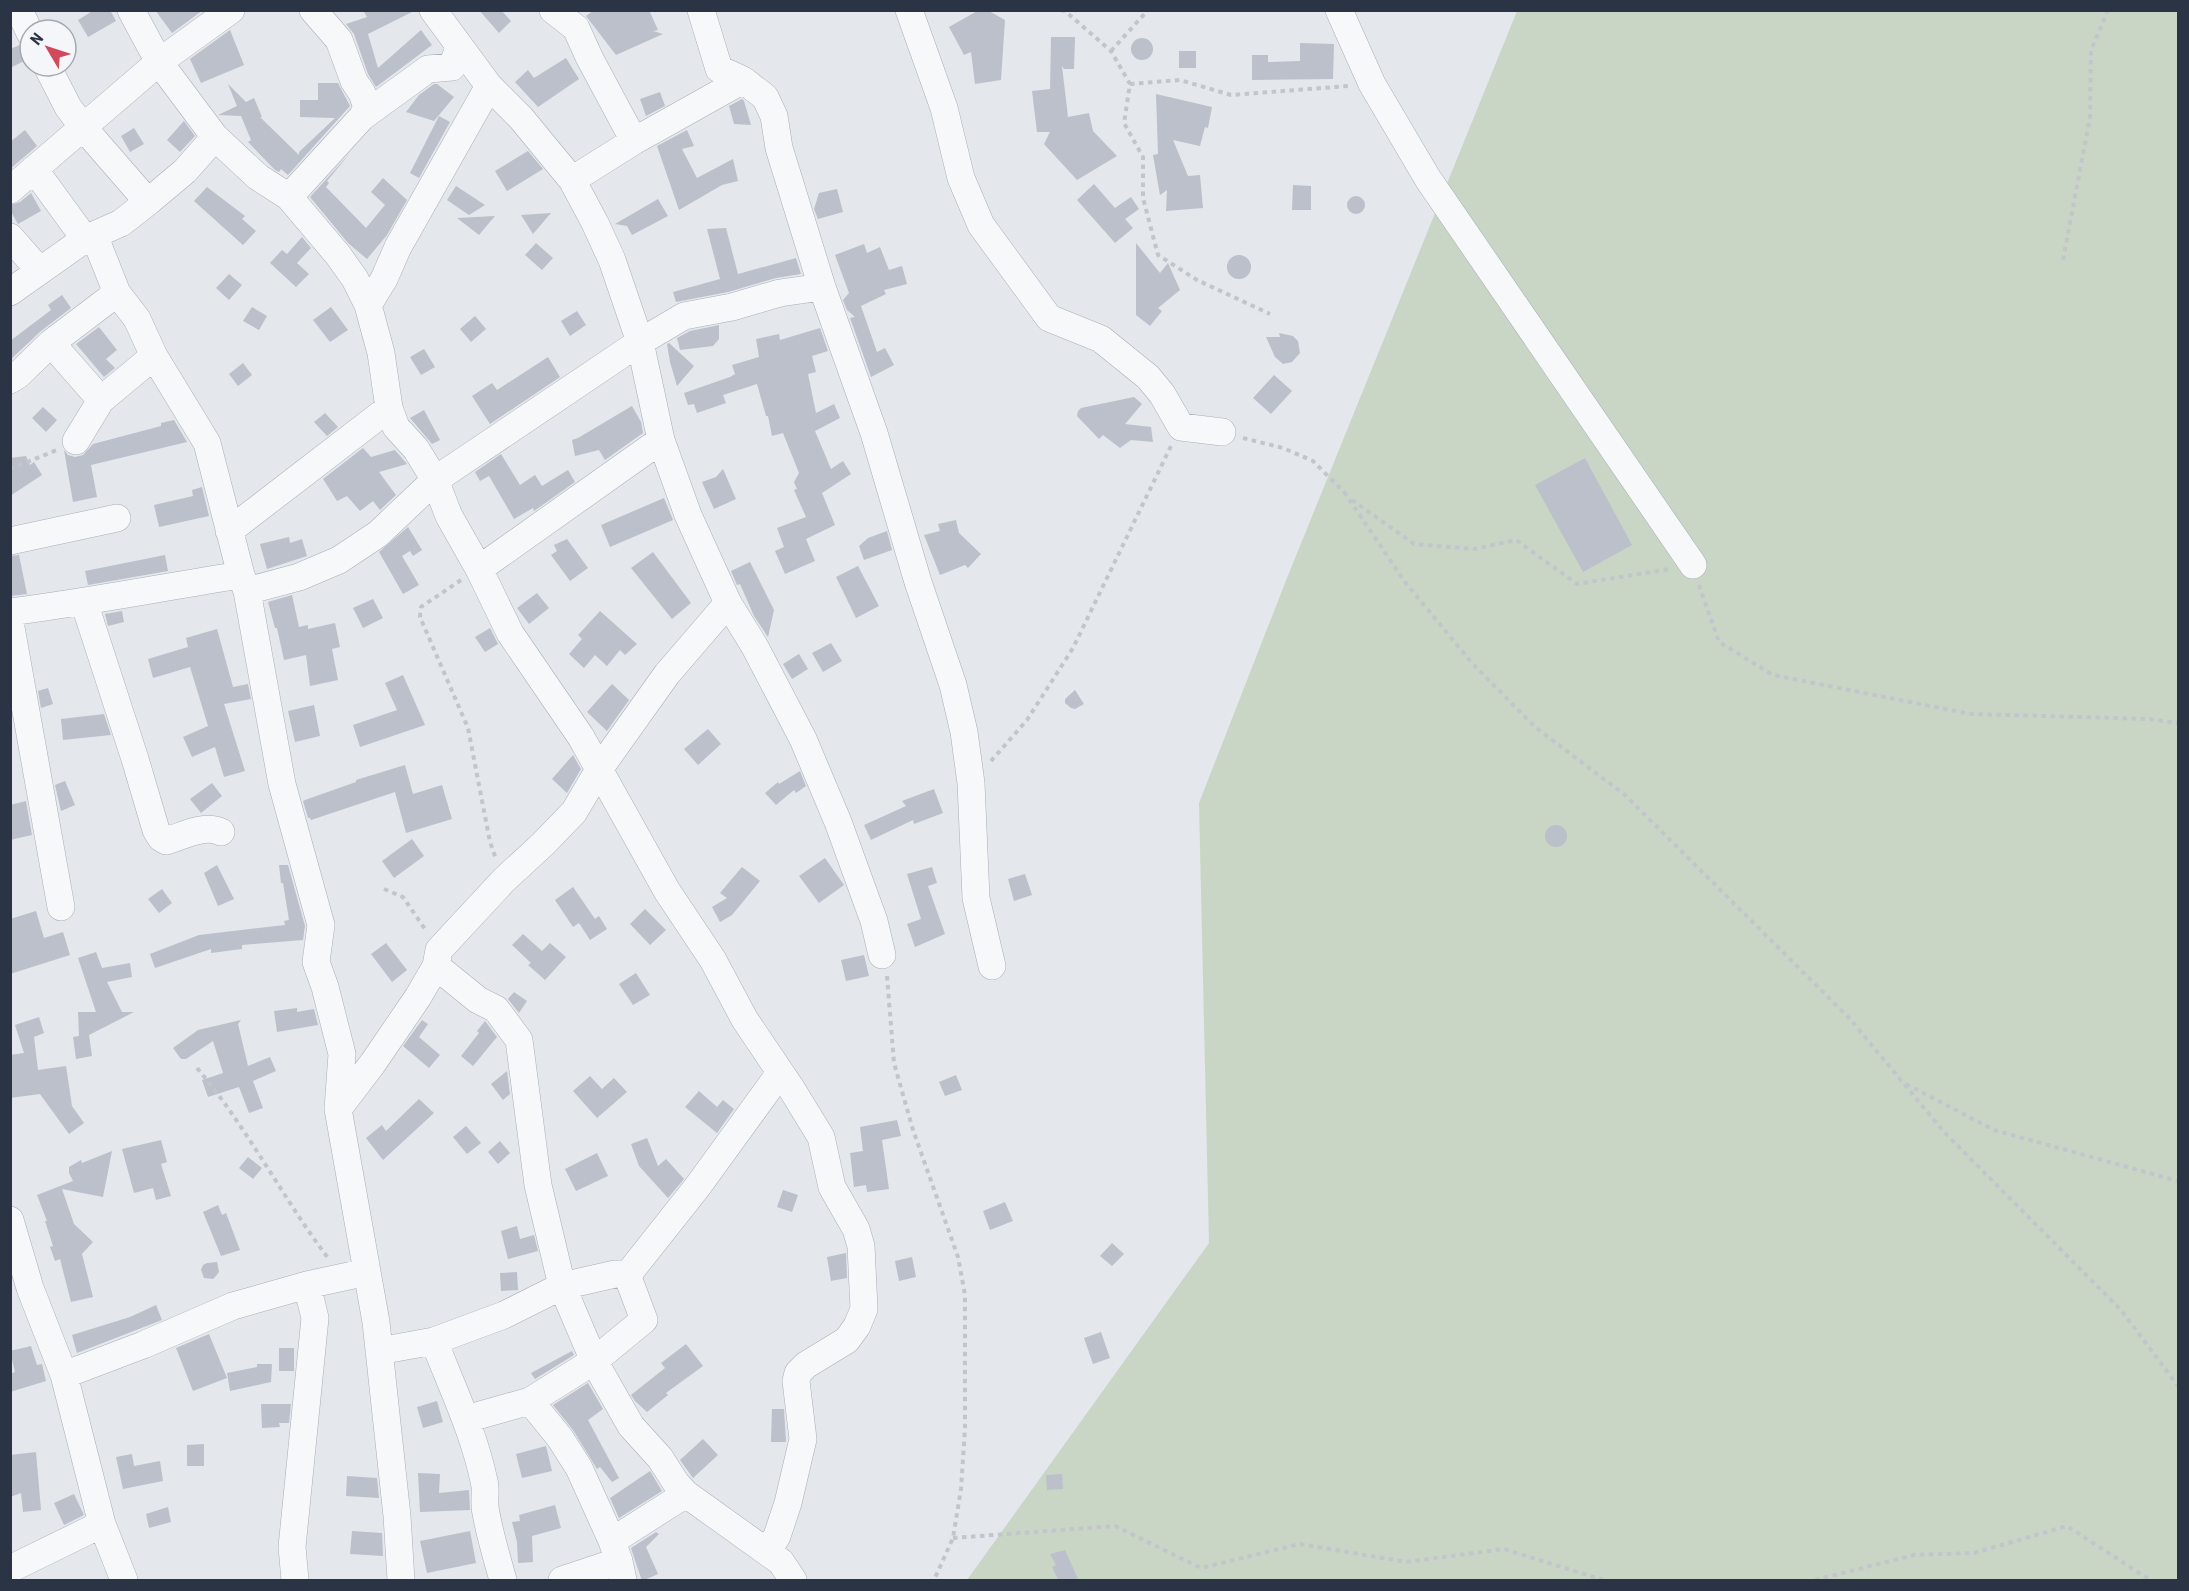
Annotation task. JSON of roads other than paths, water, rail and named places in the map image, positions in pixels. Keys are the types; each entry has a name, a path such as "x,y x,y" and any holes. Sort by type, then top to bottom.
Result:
{"street":[{"path":"131,10 159,62 215,137 258,177 289,197 339,255 355,279 368,305 381,353 388,408 396,427 416,449 435,480 450,516 510,633 582,737 667,891 713,960 745,1020 821,1137 832,1187 856,1229 861,1246 864,1309 857,1326 847,1340 806,1365 798,1373 796,1381 802,1439 788,1503 777,1536 767,1552"},
{"path":"10,190 159,62 231,10"},
{"path":"313,10 339,40 354,81 366,103 367,108 362,117"},
{"path":"433,10 489,86 521,118 572,180 612,260 640,342 661,440 688,515 728,603 755,647 803,739 842,833 874,921 882,955"},
{"path":"553,10 576,28 634,141"},
{"path":"701,10 720,69 743,80 765,97 774,116 779,148 822,286 874,433 918,582 952,685 964,732 971,783 976,898 992,966"},
{"path":"909,10 944,108 961,178 981,225 1049,318 1101,339 1139,369 1162,394 1181,427 1222,432"},
{"path":"1338,10 1372,84 1428,179 1693,565"},
{"path":"289,197 362,117 428,69 452,67 459,47"},
{"path":"53,78 68,107 82,126 148,202"},
{"path":"572,180 634,141 743,80"},
{"path":"368,305 489,86"},
{"path":"10,292 90,237 121,223 185,171 215,137"},
{"path":"34,169 90,237 117,293 137,319 154,356 207,443 244,583 282,784 321,925 316,962 325,987 342,1054 338,1109 355,1275 376,1322 397,1516 401,1581"},
{"path":"10,237 40,271"},
{"path":"10,612 84,602 128,593 299,577 339,560 378,534 435,480 640,342 684,316 732,307 780,293 822,286"},
{"path":"10,380 51,343 117,293"},
{"path":"51,343 101,400"},
{"path":"76,441 101,400 154,356"},
{"path":"230,531 388,408"},
{"path":"479,569 661,440"},
{"path":"10,540 117,518"},
{"path":"84,602 156,830 166,841 197,831 221,832"},
{"path":"338,1109 403,1020 438,958 504,880 574,812 600,768 667,674 728,603"},
{"path":"10,622 61,907"},
{"path":"438,958 478,1000 496,1009 519,1040 538,1185 562,1286 594,1361 631,1426 660,1458 686,1494 781,1562 793,1581"},
{"path":"626,1277 698,1186 780,1073"},
{"path":"10,1220 30,1288 64,1375 102,1524 124,1581"},
{"path":"378,1351 434,1341 504,1315 562,1286 615,1274 629,1280 644,1320 594,1361 530,1401 466,1419"},
{"path":"64,1375 143,1345 233,1306 307,1285 355,1275"},
{"path":"292,1579 292,1547 315,1318 307,1285"},
{"path":"434,1341 466,1419 485,1484 483,1499 485,1512 503,1581"},
{"path":"530,1401 560,1438 579,1468 618,1561"},
{"path":"562,1581 618,1561 686,1494"},
{"path":"10,1569 102,1524"}]}
